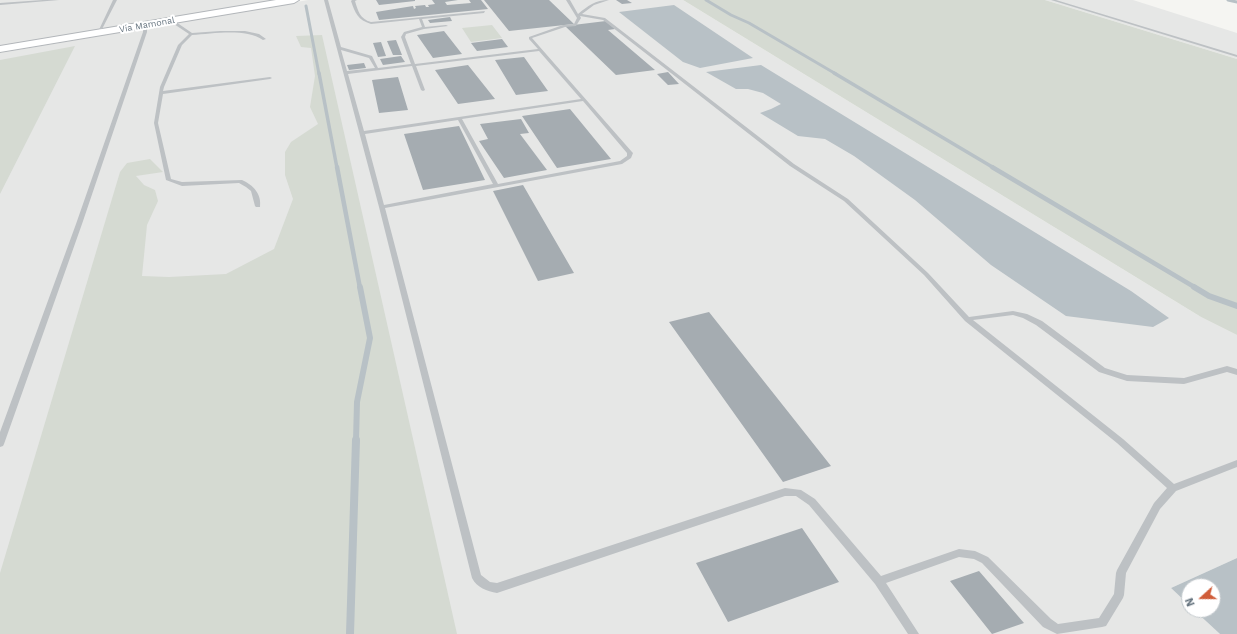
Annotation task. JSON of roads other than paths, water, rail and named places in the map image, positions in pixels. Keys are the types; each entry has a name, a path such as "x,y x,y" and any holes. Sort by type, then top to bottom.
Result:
{"street":[{"name":"Vía Mamonal","path":"0,49 294,0"}],"lane":[{"path":"0,4 57,0"},
{"path":"98,33 115,0"},
{"path":"326,0 382,207 477,578 487,586 497,588 785,492 798,493 812,502 879,581 914,634"},
{"path":"356,0 353,1 358,17 364,22 371,23 484,12"},
{"path":"568,0 579,15 604,19 792,165 846,200 926,274 967,319 1120,441 1173,488"},
{"path":"382,207 622,162 629,157 630,153 530,38 564,26 575,24 579,18 579,15 592,4 607,0"},
{"path":"1053,0 1237,56"},
{"path":"420,18 424,28"},
{"path":"172,21 181,25 191,34"},
{"path":"0,444 79,224 145,32 145,25"},
{"path":"423,90 403,37 405,33 424,28 446,26"},
{"path":"258,206 256,193 249,185 240,181 182,184 169,180 156,123 162,88 180,45 191,34 245,32 258,35 264,39"},
{"path":"339,48 371,57 377,69"},
{"path":"345,73 540,50"},
{"path":"161,93 270,78"},
{"path":"362,133 583,100"},
{"path":"459,118 496,186"},
{"path":"967,319 1013,313 1025,316 1039,323 1102,370 1127,378 1184,381 1226,369 1237,372"},
{"path":"879,581 959,553 975,555 985,560 1047,623 1057,629 1102,622 1120,595 1121,573 1157,506 1173,488 1237,463"}],"waterway":[{"path":"706,0 731,15 749,23 836,74"},
{"path":"1228,0 1237,2"},
{"path":"306,6 319,74"},
{"path":"319,73 337,168"},
{"path":"834,73 994,168"},
{"path":"337,167 360,288"},
{"path":"992,167 1196,288"},
{"path":"356,441 357,402 370,338 360,287"},
{"path":"1194,287 1209,296 1237,306"},
{"path":"350,634 356,440"}]}
